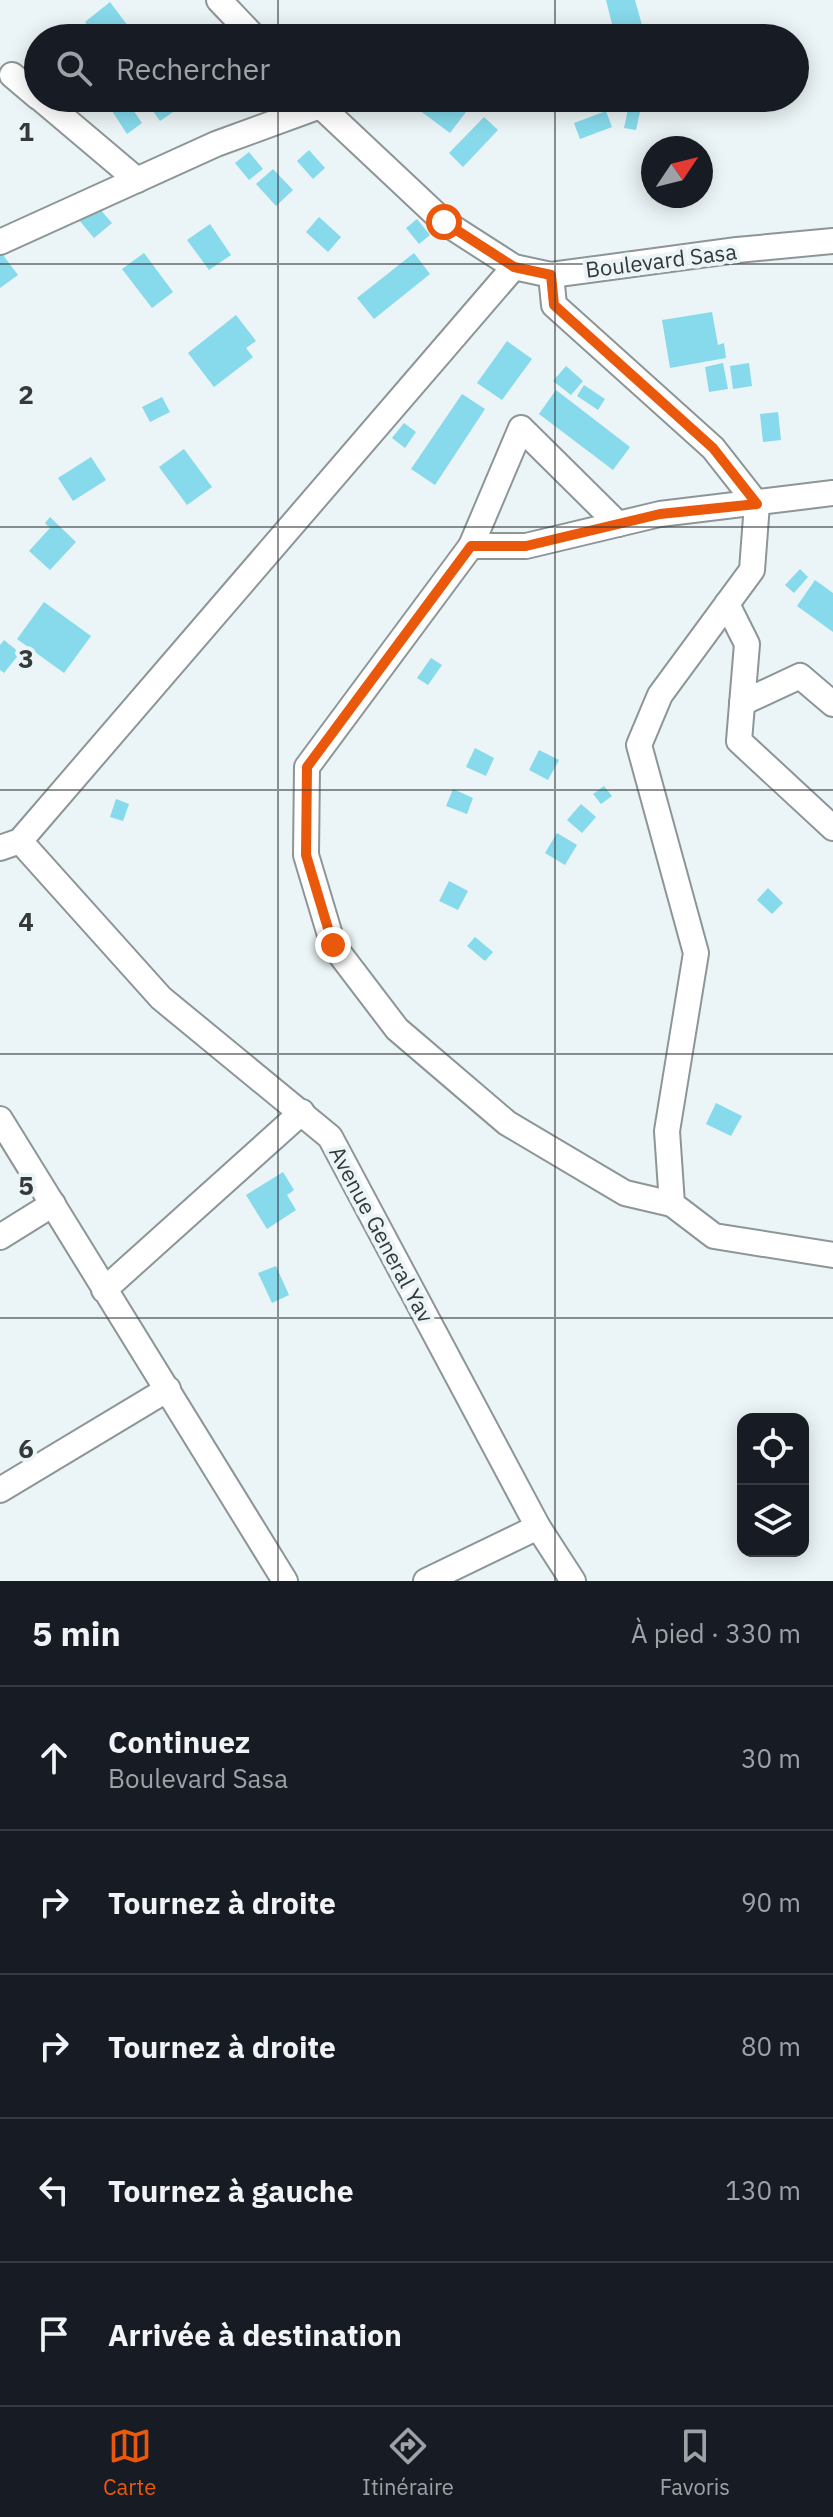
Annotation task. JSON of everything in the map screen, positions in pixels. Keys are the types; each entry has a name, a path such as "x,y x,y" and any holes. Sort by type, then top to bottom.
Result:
{"street":[{"path":"219,0 242,24"},
{"path":"12,75 24,85"},
{"path":"57,112 137,180"},
{"path":"0,242 292,112"},
{"name":"Boulevard Sasa","path":"327,112 444,222 514,267 551,275 737,250 833,241"},
{"path":"10,845 514,267"},
{"path":"551,275 554,305 713,448 757,504 752,570 660,695 639,745 696,953 667,1131 672,1204"},
{"path":"618,524 521,428 471,546 307,767 306,855 333,945 397,1029 507,1123 625,1193 672,1204 714,1236 833,1255"},
{"path":"471,546 526,546 660,514 833,493"},
{"path":"727,604 747,644 739,741 833,828"},
{"path":"742,703 800,676 833,704"},
{"name":"Avenue General Yav","path":"10,845 161,998 330,1137 538,1527 573,1581"},
{"path":"104,1290 302,1112"},
{"path":"0,1119 168,1389 277,1578"},
{"path":"0,1237 53,1204"},
{"path":"0,1490 168,1389"},
{"path":"426,1581 538,1527"}],"building":[{"path":"606,0 635,0 642,24 612,24"},
{"path":"110,2 126,24 86,24 85,22"},
{"path":"113,112 134,112 142,123 127,134"},
{"path":"154,112 173,112 160,121"},
{"path":"422,112 466,112 450,133"},
{"path":"606,112 612,127 580,139 574,123"},
{"path":"627,112 640,112 636,130 624,128"},
{"path":"484,117 498,130 463,167 449,153"},
{"path":"309,150 325,168 313,179 297,161"},
{"path":"249,152 263,169 249,180 235,163"},
{"path":"273,169 293,190 276,206 256,184"},
{"path":"91,199 112,223 94,238 74,214"},
{"path":"319,217 341,237 328,252 306,232"},
{"path":"417,219 430,235 419,244 406,228"},
{"path":"210,224 231,255 209,270 187,240"},
{"path":"0,251 18,275 0,288"},
{"path":"144,253 173,292 152,308 122,269"},
{"path":"414,253 430,274 374,319 357,298"},
{"path":"712,312 718,345 724,343 726,358 670,368 662,320"},
{"path":"236,315 256,341 246,348 253,357 214,387 188,353"},
{"path":"507,341 532,359 502,400 477,383"},
{"path":"723,363 728,389 709,392 705,367"},
{"path":"749,363 752,386 733,389 730,366"},
{"path":"566,366 583,381 571,395 553,381"},
{"path":"584,385 605,399 598,410 577,396"},
{"path":"556,390 630,447 613,470 539,414"},
{"path":"462,394 485,409 435,485 411,469"},
{"path":"162,397 170,412 150,422 142,407"},
{"path":"778,412 781,440 763,442 760,414"},
{"path":"404,423 416,432 405,448 392,438"},
{"path":"184,449 212,487 187,505 159,467"},
{"path":"91,457 106,480 73,501 58,478"},
{"path":"50,517 76,542 50,570 29,551 50,528 45,523"},
{"path":"800,569 808,577 794,593 785,585"},
{"path":"815,580 833,593 833,632 797,606"},
{"path":"44,602 91,636 64,673 17,639"},
{"path":"4,640 20,653 4,673 0,670 0,645"},
{"path":"431,658 442,665 428,685 417,678"},
{"path":"475,748 494,758 486,776 466,767"},
{"path":"539,750 559,760 548,780 529,770"},
{"path":"604,786 612,796 601,804 593,794"},
{"path":"453,789 473,798 467,814 446,806"},
{"path":"116,799 129,804 123,821 110,817"},
{"path":"581,804 596,817 582,833 567,820"},
{"path":"557,833 577,845 565,865 545,853"},
{"path":"449,881 468,891 458,910 439,901"},
{"path":"768,888 783,903 772,914 757,900"},
{"path":"475,937 493,952 485,961 467,946"},
{"path":"716,1103 742,1116 731,1136 706,1124"},
{"path":"283,1172 294,1190 287,1195 296,1210 267,1229 246,1195"},
{"path":"276,1266 289,1295 272,1303 258,1273"}],"route":[{"path":"333,945 306,855 307,767 471,546 526,546 660,514 757,504 713,448 554,305 551,275 514,267 444,222"}]}
